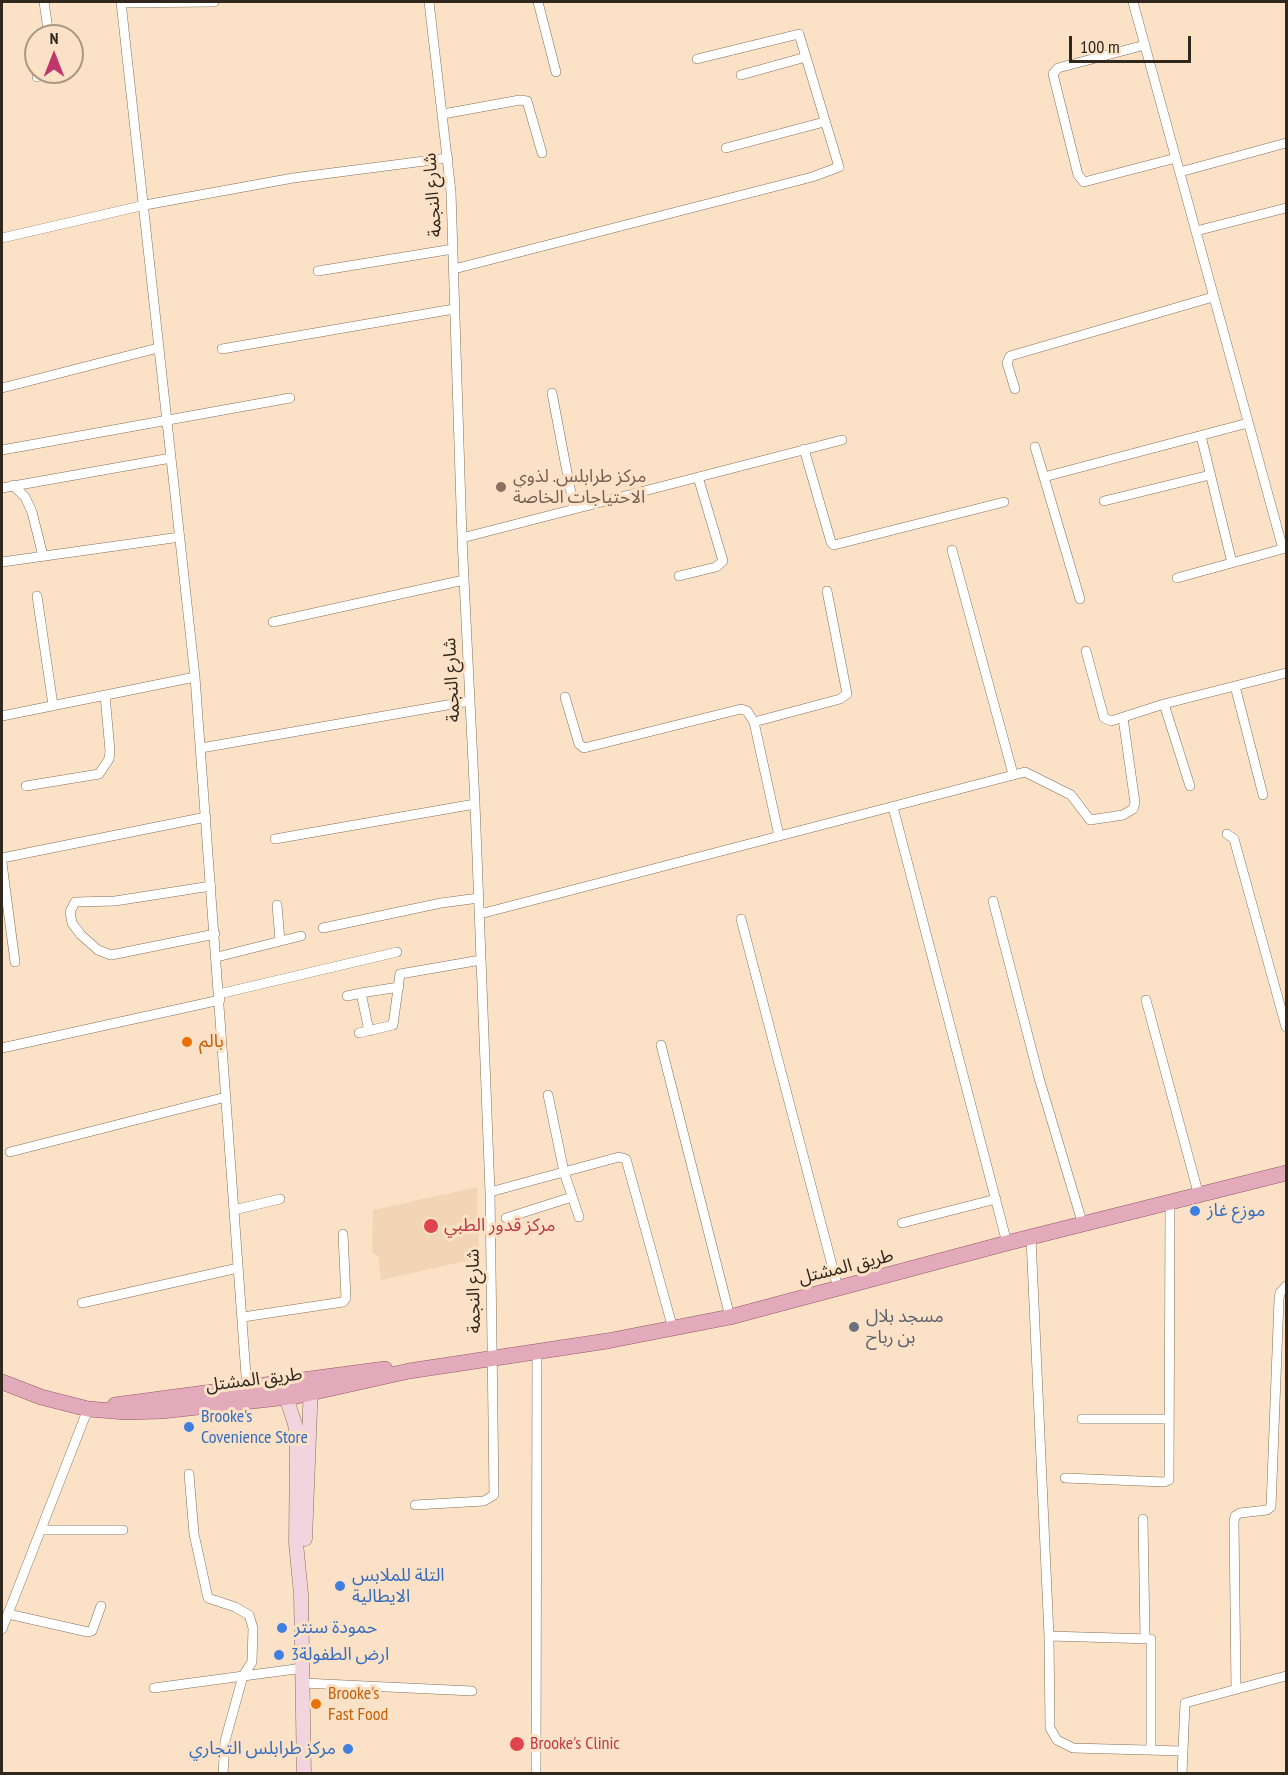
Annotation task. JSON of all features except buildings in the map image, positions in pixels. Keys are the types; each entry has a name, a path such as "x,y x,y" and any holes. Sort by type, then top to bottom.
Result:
{"main road":[{"name":"طريق المشتل","path":"2,1382 41,1397 95,1409 162,1411 311,1386 392,1369 409,1371 537,1352 730,1317 1007,1243 1287,1173"},
{"path":"301,1594 311,1386"},
{"name":"طريق المشتل","path":"95,1409 126,1402 247,1389 284,1390"},
{"path":"284,1390 295,1424 297,1440 296,1543 301,1594 304,1773"}],"street":[{"path":"44,2 47,24"},
{"path":"214,2 121,2 195,676 247,1389"},
{"name":"شارع النجمة","path":"415,1505 484,1501 494,1495 490,1192 453,309 453,249 448,158 429,2"},
{"path":"538,2 555,72"},
{"path":"1133,2 1248,423 1285,549 1177,578"},
{"path":"453,269 836,170 838,163 824,122 802,37 793,33 697,59"},
{"path":"1145,45 1055,70 1053,78 1078,175 1084,182 1176,158"},
{"path":"741,75 806,57"},
{"path":"443,114 520,100 527,101 542,153"},
{"path":"726,148 824,122"},
{"path":"1180,172 1287,143"},
{"path":"2,238 145,206 293,178 448,158"},
{"path":"1196,231 1287,208"},
{"path":"318,271 453,249"},
{"path":"1015,389 1007,363 1010,356 1213,297"},
{"path":"222,349 453,309"},
{"path":"2,388 158,348"},
{"path":"552,393 574,510"},
{"path":"2,450 290,398"},
{"path":"1044,477 1248,423"},
{"path":"1201,436 1232,563"},
{"path":"462,538 842,440"},
{"path":"1035,447 1080,599"},
{"path":"804,449 834,545 839,546 1004,502"},
{"path":"2,488 171,458"},
{"path":"1104,501 1210,475"},
{"path":"679,576 716,567 723,561 698,477"},
{"path":"13,485 26,497 43,556"},
{"path":"2,562 180,537"},
{"path":"952,550 1013,774"},
{"path":"273,622 464,580"},
{"path":"754,722 840,699 847,694 827,591"},
{"path":"37,596 53,705"},
{"path":"1086,651 1104,718 1111,721 1164,704 1287,673"},
{"path":"2,716 195,676"},
{"path":"1235,686 1263,795"},
{"path":"26,786 99,774 109,759 105,695"},
{"path":"565,697 579,744 584,748 741,709 751,714 779,836"},
{"path":"201,748 470,701"},
{"path":"1164,704 1190,786"},
{"path":"480,914 1025,772 1071,795 1090,820 1130,812 1135,803 1123,718"},
{"path":"275,839 475,804"},
{"path":"893,807 1007,1243"},
{"path":"15,962 2,860 206,817"},
{"path":"1227,834 1234,839 1287,1027"},
{"path":"211,886 115,901 75,902 70,912 72,923 89,943 98,950 111,954 215,934"},
{"path":"323,928 441,903 479,898"},
{"path":"993,901 1039,1078 1083,1225"},
{"path":"277,905 280,941"},
{"path":"741,919 838,1288"},
{"path":"217,957 301,936"},
{"path":"2,1048 220,997 397,952"},
{"path":"361,993 364,1032 393,1024 400,974 481,960"},
{"path":"347,996 399,987"},
{"path":"1146,1000 1199,1196"},
{"path":"661,1045 730,1317"},
{"path":"548,1095 564,1172 579,1217"},
{"path":"10,1152 226,1097"},
{"path":"490,1192 619,1157 629,1162 673,1329"},
{"path":"506,1218 572,1197"},
{"path":"234,1210 280,1199"},
{"path":"902,1223 996,1199"},
{"path":"1065,1478 1164,1482 1169,1480 1170,1203"},
{"path":"243,1317 343,1302 346,1298 343,1234"},
{"path":"1031,1238 1049,1636 1050,1728 1053,1735 1073,1748 1182,1751"},
{"path":"82,1303 238,1268"},
{"path":"1236,1688 1234,1522 1235,1516 1240,1513 1267,1510 1271,1507 1279,1299 1280,1293 1287,1286"},
{"path":"536,1773 537,1352"},
{"path":"2,1629 95,1409"},
{"path":"1082,1419 1169,1419"},
{"path":"189,1474 194,1534 208,1598 235,1607 249,1615 252,1628 252,1662 243,1676 225,1741 222,1773"},
{"path":"1143,1520 1145,1637"},
{"path":"42,1530 123,1530"},
{"path":"8,1614 88,1632 92,1631 101,1606"},
{"path":"1049,1636 1145,1637 1151,1639 1150,1750"},
{"path":"154,1688 303,1668"},
{"path":"1182,1773 1185,1703 1287,1676"},
{"path":"303,1683 472,1691"}],"shaded area":[{"path":"477,1187 479,1258 381,1280 378,1257 372,1252 373,1210"}],"place":[{"name":"مركز طرابلس. لذوي الاحتياجات الخاصة","path":"501,487"},
{"name":"بالم","path":"187,1042"},
{"name":"موزع غاز","path":"1195,1211"},
{"name":"مركز قدور الطبي","path":"431,1226"},
{"name":"مسجد بلال بن رباح","path":"854,1327"},
{"name":"Brooke's Covenience Store","path":"189,1427"},
{"name":"التلة للملابس الايطالية","path":"340,1586"},
{"name":"حمودة سنتر","path":"282,1628"},
{"name":"ارض الطفولة3","path":"279,1655"},
{"name":"Brooke's Fast Food","path":"316,1704"},
{"name":"Brooke's Clinic","path":"517,1744"},
{"name":"مركز طرابلس التجاري","path":"348,1749"}]}
